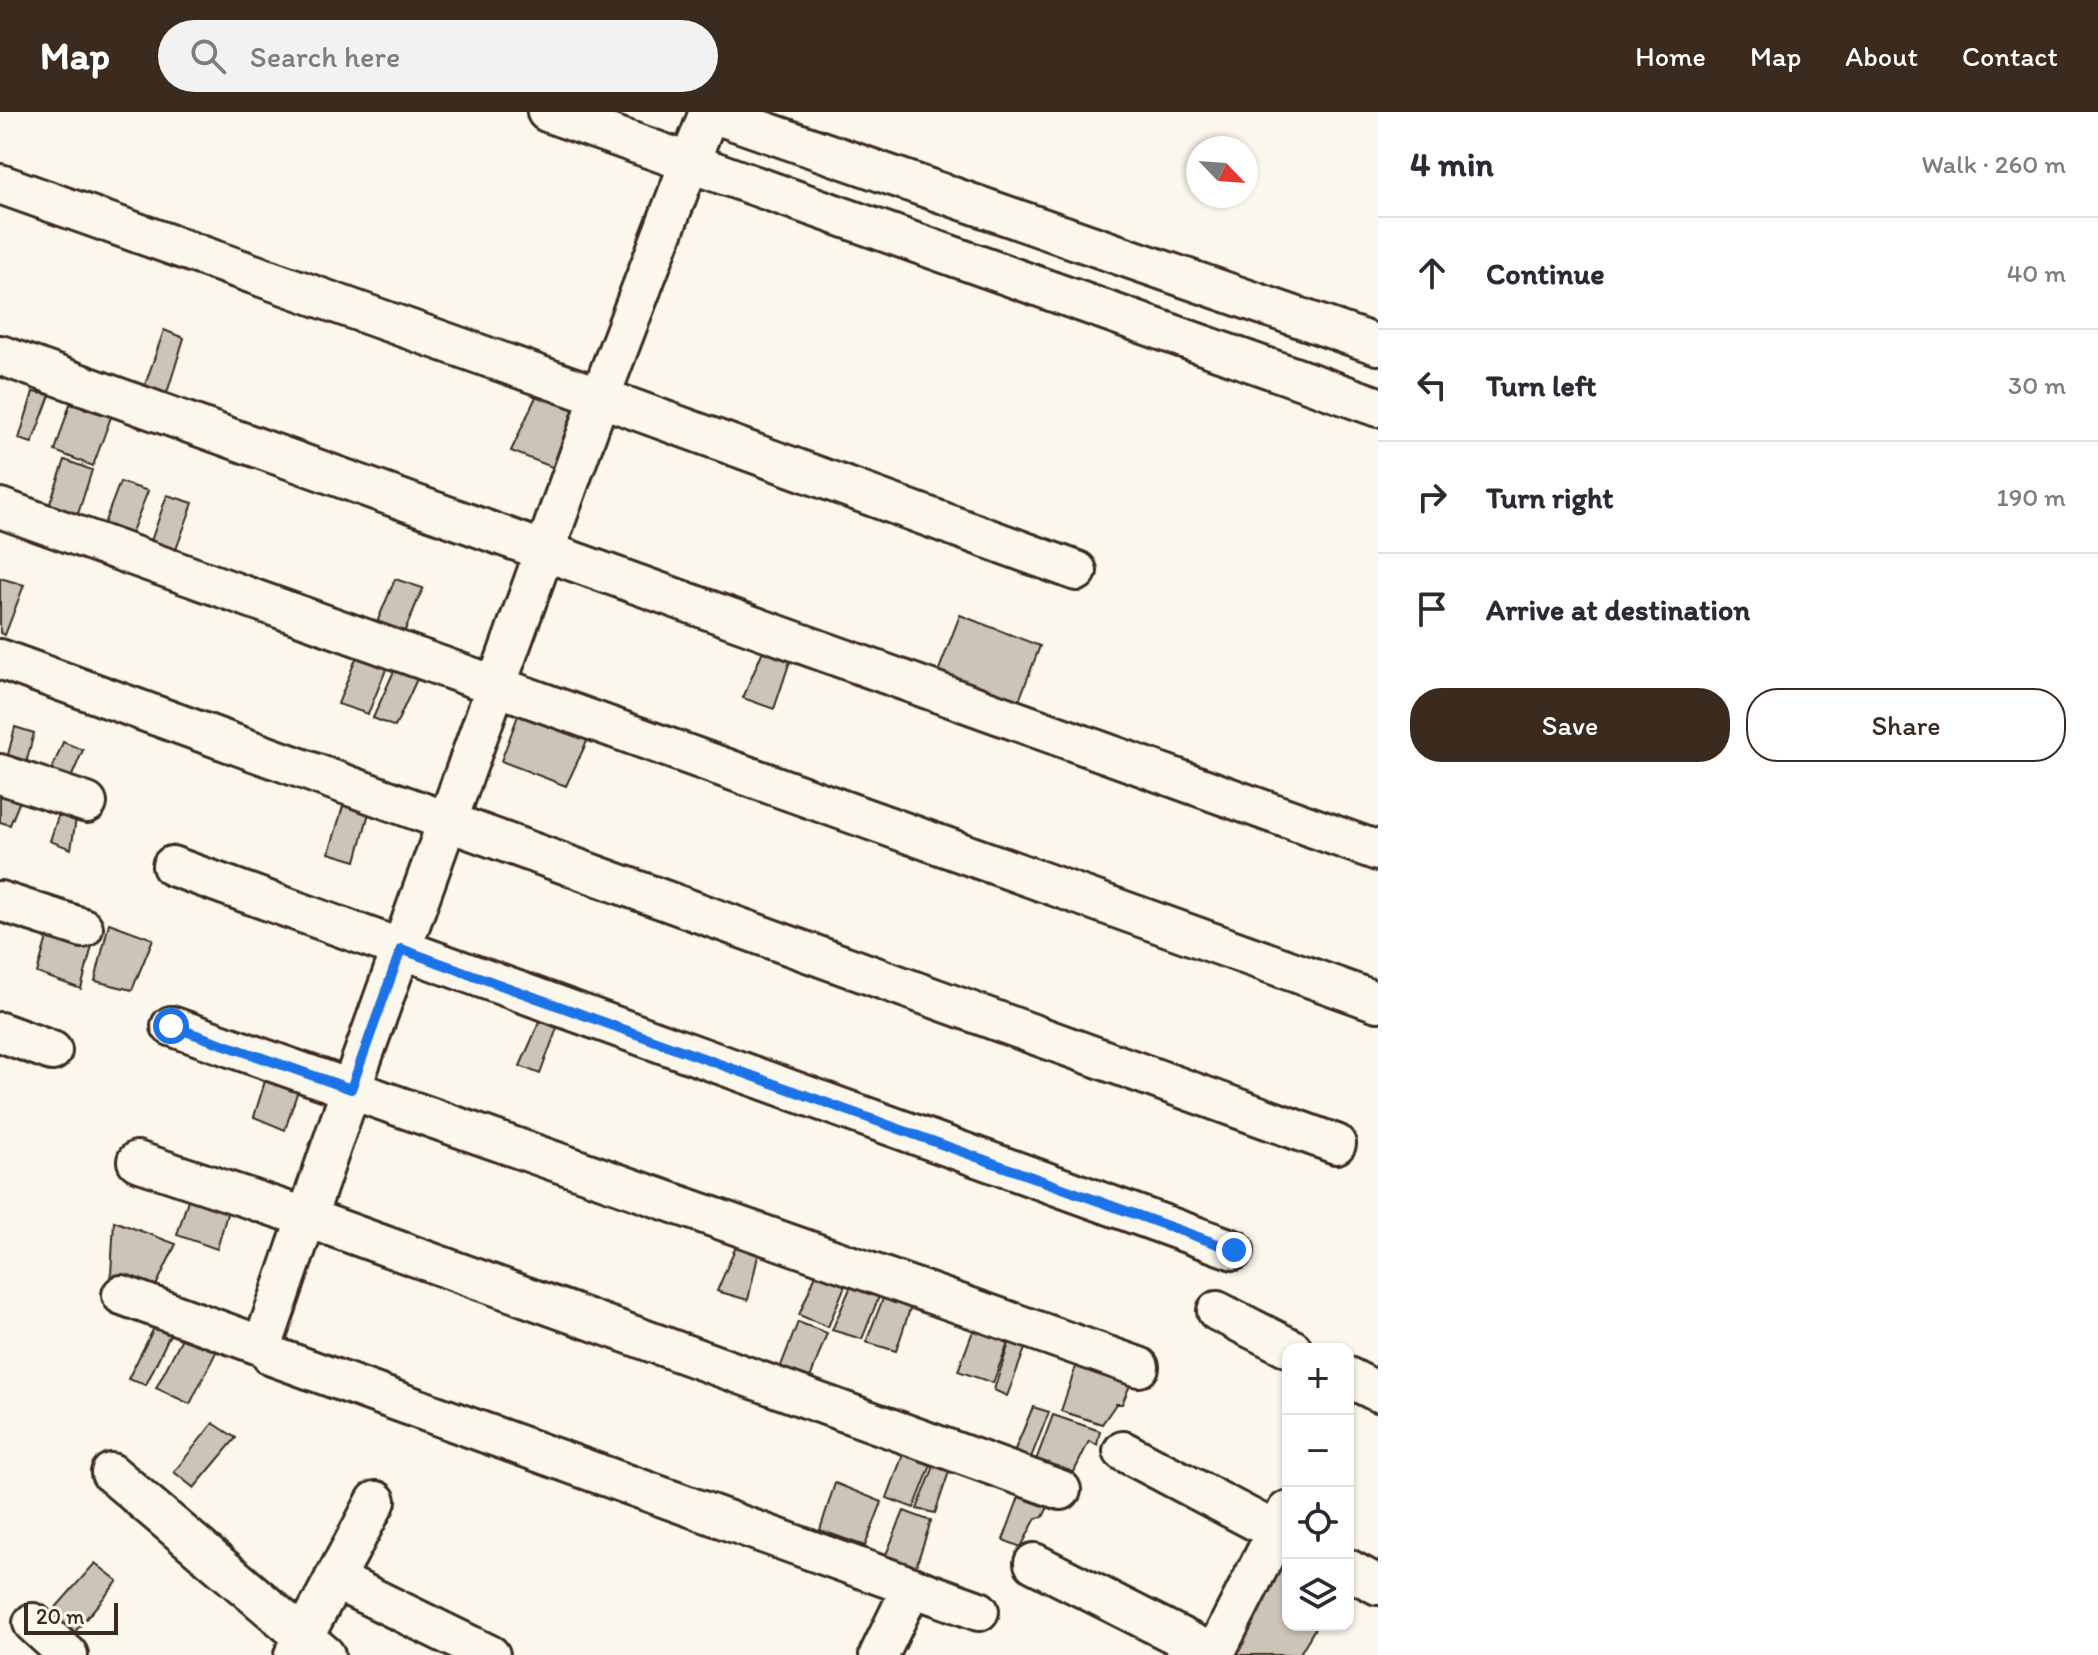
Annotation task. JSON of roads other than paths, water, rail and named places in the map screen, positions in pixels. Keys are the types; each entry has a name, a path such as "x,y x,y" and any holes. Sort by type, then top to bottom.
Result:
{"street":[{"path":"547,112 1378,407"},
{"path":"265,1347 266,1336 351,1089 495,687 600,397 709,112 1378,345"},
{"path":"0,184 600,397 1077,571"},
{"path":"0,355 1378,851"},
{"path":"0,508 1378,1002"},
{"path":"0,659 1336,1144"},
{"path":"0,774 87,803"},
{"path":"172,866 1234,1250"},
{"path":"0,901 83,928"},
{"path":"171,1026 1139,1367"},
{"path":"0,1032 52,1051"},
{"path":"137,1161 308,1218 1061,1490"},
{"path":"122,1295 265,1347 272,1356 979,1611"},
{"path":"1217,1311 1282,1344"},
{"path":"1123,1451 1282,1525"},
{"path":"111,1473 308,1649 334,1579 376,1501"},
{"path":"1034,1563 1215,1655 1282,1530"},
{"path":"1354,1572 1378,1585"},
{"path":"334,1579 490,1655"},
{"path":"879,1655 912,1587"},
{"path":"33,1623 68,1655"}]}
